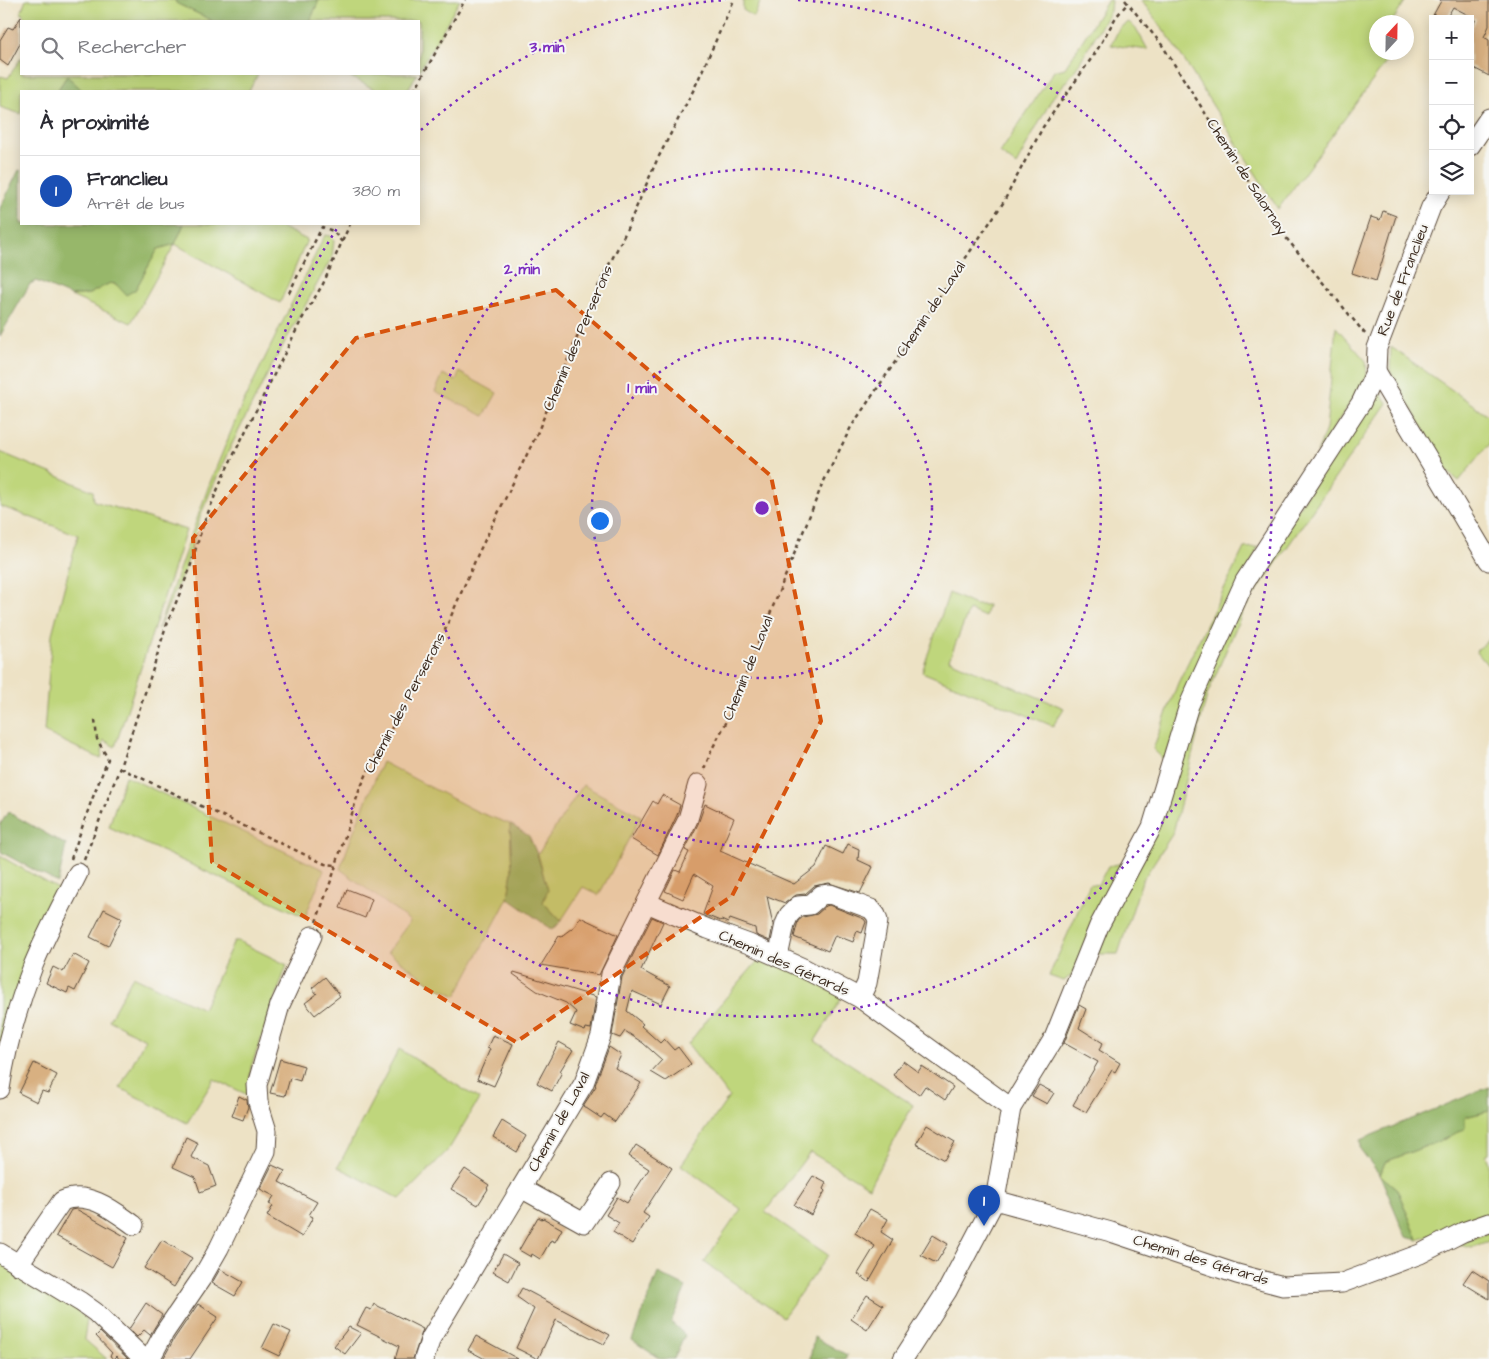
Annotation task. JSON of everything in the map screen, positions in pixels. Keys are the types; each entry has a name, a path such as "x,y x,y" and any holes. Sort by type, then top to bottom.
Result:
{"street":[{"path":"1474,140 1489,118"},
{"name":"Rue de Franclieu","path":"1376,371 1377,348 1431,207 1438,195"},
{"path":"1376,371 1489,562"},
{"path":"903,1359 947,1291 995,1200 1011,1108 1054,1038 1099,926 1152,827 1189,705 1245,581 1348,425 1376,371"},
{"name":"Chemin de Laval","path":"424,1359 431,1338 584,1083 601,1036 611,974 688,819 698,784"},
{"path":"0,1089 4,1063 15,1022 34,965 75,879"},
{"path":"778,957 785,924 789,915 798,906 810,905 821,895 830,894 871,909 878,921 866,983 860,998"},
{"name":"Chemin des Gérards","path":"647,903 778,957 860,998 1011,1108"},
{"path":"150,1359 164,1333 203,1276 219,1248 266,1151 266,1131 258,1102 257,1085 280,1005 312,936"},
{"path":"521,1188 584,1223 611,1183"},
{"path":"18,1265 62,1201 71,1197 83,1197 107,1206 134,1225"},
{"name":"Chemin des Gérards","path":"995,1200 1111,1232 1237,1274 1284,1286 1342,1283 1420,1254 1463,1232 1489,1223"},
{"path":"0,1253 95,1312 144,1359"}],"path":[{"path":"415,90 465,0"},
{"name":"Chemin des Perserons","path":"312,936 359,791 375,756 432,660 478,554 536,436 601,280 630,222 657,160 694,89 734,0"},
{"name":"Chemin de Salornay","path":"1125,0 1162,45 1278,228 1377,348"},
{"name":"Chemin de Laval","path":"698,784 713,747 726,722 822,485 851,427 1003,203 1043,127 1096,52 1116,17 1127,4"},
{"path":"75,879 120,768 165,629 189,571 203,525 223,476 297,328 323,284 350,225"},
{"path":"289,294 322,226 333,231 342,242"},
{"path":"75,879 70,861 90,802 108,759 97,739 95,720"},
{"path":"120,768 325,864 336,865"}],"highlighted area":[{"path":"556,290 771,476 821,721 732,896 516,1042 212,862 193,538 356,338"}],"green space":[{"path":"26,0 175,0 176,3 211,20 26,20 21,12"},
{"path":"175,0 319,0 310,20 211,20 176,3"},
{"path":"319,0 460,0 420,69 420,20 310,20"},
{"path":"743,0 761,0 754,17 743,10"},
{"path":"1108,0 1111,0 1110,11 1074,72 1053,97 1016,165 1000,153 1054,71 1065,68"},
{"path":"1141,0 1406,0 1396,15 1369,15 1369,60 1388,60 1278,209 1172,41"},
{"path":"1129,22 1137,30 1148,50 1111,45 1120,27"},
{"path":"20,60 20,75 257,75 250,90 81,90 67,76 58,90 20,90 20,114 0,107 0,76 8,78"},
{"path":"347,75 416,75 408,90 376,90"},
{"path":"67,76 82,90 58,90"},
{"path":"19,170 20,225 184,225 175,244 158,249 135,290 126,295 116,284 110,283 89,294 71,296 36,281 30,284 0,336 0,208"},
{"path":"184,225 277,225 307,240 280,303 175,244"},
{"path":"325,235 331,236 334,241 332,257 270,369 227,454 201,514 185,569 158,629 209,485 241,407"},
{"path":"175,244 131,323 71,296 89,294 110,283 135,290 158,249"},
{"path":"1336,327 1366,361 1367,377 1317,453 1326,429"},
{"path":"1391,347 1489,416 1489,444 1459,481 1447,471 1390,371"},
{"path":"459,372 497,393 484,416 435,392 443,374 456,381"},
{"path":"1376,384 1387,403 1243,611 1207,695 1173,833 1142,881 1118,954 1097,954 1195,706 1237,607"},
{"path":"0,452 93,491 94,501 186,530 115,747 104,740 101,759 44,732 52,634 78,535 0,506"},
{"path":"1258,547 1164,760 1153,749 1178,683 1244,548"},
{"path":"949,593 975,605 988,605 985,617 969,610 949,660 1064,708 1053,726 922,672"},
{"path":"1489,639 1489,667 1476,651"},
{"path":"382,762 478,812 510,824 512,871 508,898 456,996 433,985 388,952 410,921 340,869"},
{"path":"125,776 324,870 305,917 109,827"},
{"path":"583,785 641,816 599,895 583,887 561,921 543,902 547,890 538,854"},
{"path":"8,812 66,845 58,883 1,852 0,825"},
{"path":"510,824 529,836 537,854 548,890 543,902 561,921 553,930 508,898 512,871"},
{"path":"0,856 60,890 0,1055"},
{"path":"1124,863 1073,974 1064,981 1049,976 1090,884 1098,885 1108,866"},
{"path":"234,941 238,941 287,965 251,1067 248,1095 214,1079 187,1123 120,1088 145,1039 109,1020 133,976 203,1009"},
{"path":"763,955 843,996 815,1041 913,1105 869,1187 810,1152 765,1212 828,1255 783,1317 704,1262 741,1209 681,1165 729,1097 688,1044"},
{"path":"399,1049 479,1099 449,1149 400,1199 338,1167"},
{"path":"1489,1087 1489,1111 1465,1117 1465,1128 1447,1138 1385,1162 1380,1175 1360,1149 1360,1140"},
{"path":"1489,1111 1489,1153 1486,1155 1489,1163 1489,1214 1418,1240 1397,1189 1380,1175 1385,1162 1447,1138 1465,1117"},
{"path":"1380,1175 1397,1189 1418,1240 1406,1237"},
{"path":"1489,1232 1489,1241 1471,1247 1460,1244"},
{"path":"0,1260 78,1309 87,1320 84,1339 107,1359 0,1359"},
{"path":"658,1273 686,1287 671,1322 685,1335 674,1359 660,1359 632,1340"},
{"path":"814,1337 847,1355 845,1359 810,1359"}],"building":[{"path":"1439,0 1489,0 1489,26 1484,37 1489,40 1489,76 1474,68 1474,23 1476,19 1474,15 1468,15 1453,7 1448,15 1433,15 1441,1"},
{"path":"21,17 20,44 8,66 0,60 0,40 8,27 13,29"},
{"path":"1383,211 1396,216 1376,281 1352,273 1371,217 1380,220"},
{"path":"662,795 680,805 658,855 631,839 653,801 657,804"},
{"path":"705,804 734,818 720,851 794,884 816,867 826,846 843,854 848,844 859,849 858,860 873,867 860,893 829,883 814,886 805,894 796,895 785,903 767,896 773,925 770,941 756,935 755,928 730,919 728,923 720,921 703,914 713,886 694,874 683,899 665,891 675,870 680,872 689,852 685,850 698,824"},
{"path":"347,889 372,899 365,918 340,908"},
{"path":"829,905 864,919 866,922 862,933 857,931 853,942 835,935 828,951 794,937 798,921 803,917 817,914"},
{"path":"104,909 122,918 108,946 90,937"},
{"path":"580,917 618,935 599,975 541,965 559,936 562,937 575,926"},
{"path":"652,917 663,922 641,970 670,986 661,1004 632,991 627,1011 643,1024 641,1026 660,1043 664,1039 674,1050 678,1047 691,1064 666,1081 651,1072 662,1060 643,1043 625,1031 620,1038 612,1035 622,977"},
{"path":"73,954 89,963 75,991 69,988 67,993 46,983 53,967 63,972"},
{"path":"514,972 596,997 591,1029 586,1028 585,1031 570,1025 576,1012 566,1003 537,991 513,974"},
{"path":"325,977 340,996 315,1015 305,1003 317,994 312,988"},
{"path":"1079,1005 1086,1009 1079,1028 1103,1043 1099,1050 1120,1063 1115,1072 1112,1070 1086,1112 1073,1105 1098,1062 1064,1043"},
{"path":"493,1035 513,1044 494,1086 477,1079 490,1049 487,1048"},
{"path":"559,1042 573,1050 560,1071 562,1072 552,1091 537,1083"},
{"path":"609,1047 621,1055 615,1068 641,1083 615,1122 604,1114 601,1118 583,1106 596,1086"},
{"path":"280,1059 304,1066 300,1081 290,1078 285,1096 270,1093"},
{"path":"903,1061 918,1072 922,1066 953,1087 945,1100 925,1086 919,1095 893,1075"},
{"path":"34,1063 57,1075 48,1093 42,1091 37,1102 19,1093"},
{"path":"1039,1085 1054,1093 1047,1104 1032,1096"},
{"path":"239,1096 247,1100 248,1107 243,1120 232,1116"},
{"path":"502,1121 526,1136 517,1152 493,1137"},
{"path":"927,1125 955,1142 944,1160 916,1144"},
{"path":"186,1137 198,1143 191,1157 209,1166 216,1186 200,1192 195,1177 173,1167"},
{"path":"636,1145 672,1168 643,1213 649,1217 632,1244 613,1232 619,1223 606,1215 617,1197 627,1203 649,1169 629,1156"},
{"path":"272,1165 285,1171 279,1182 317,1202 309,1215 313,1217 302,1237 267,1216 273,1206 269,1204 274,1196 260,1189"},
{"path":"465,1169 489,1185 478,1205 451,1189"},
{"path":"813,1176 826,1183 823,1189 825,1191 811,1215 794,1205"},
{"path":"76,1209 128,1238 112,1267 56,1236 71,1210"},
{"path":"870,1209 888,1219 881,1232 893,1240 869,1282 858,1274 875,1246 855,1233"},
{"path":"538,1217 562,1229 555,1242 551,1240 540,1259 532,1254 531,1257 519,1250"},
{"path":"933,1235 948,1244 936,1263 921,1255"},
{"path":"162,1240 192,1258 174,1287 144,1268"},
{"path":"503,1254 518,1263 509,1281 493,1272"},
{"path":"220,1269 243,1282 235,1296 212,1283"},
{"path":"1472,1270 1489,1281 1489,1299 1463,1283"},
{"path":"522,1288 610,1335 604,1344 556,1320 538,1359 516,1348 534,1309 517,1297"},
{"path":"867,1295 883,1305 867,1330 851,1319"},
{"path":"146,1303 162,1315 150,1335 144,1330 137,1337 129,1329"},
{"path":"198,1304 218,1317 190,1359 163,1359 174,1339"},
{"path":"374,1304 423,1329 413,1359 395,1359 399,1346 357,1325 366,1308 371,1310"},
{"path":"274,1324 291,1332 279,1356 262,1348"},
{"path":"349,1327 361,1333 345,1354 334,1346"},
{"path":"100,1332 128,1359 119,1359 117,1356 114,1359 110,1356 112,1353 96,1336"},
{"path":"476,1336 518,1359 485,1359 468,1350"}],"place":[{"name":"Franclieu","path":"984,1226"}]}
